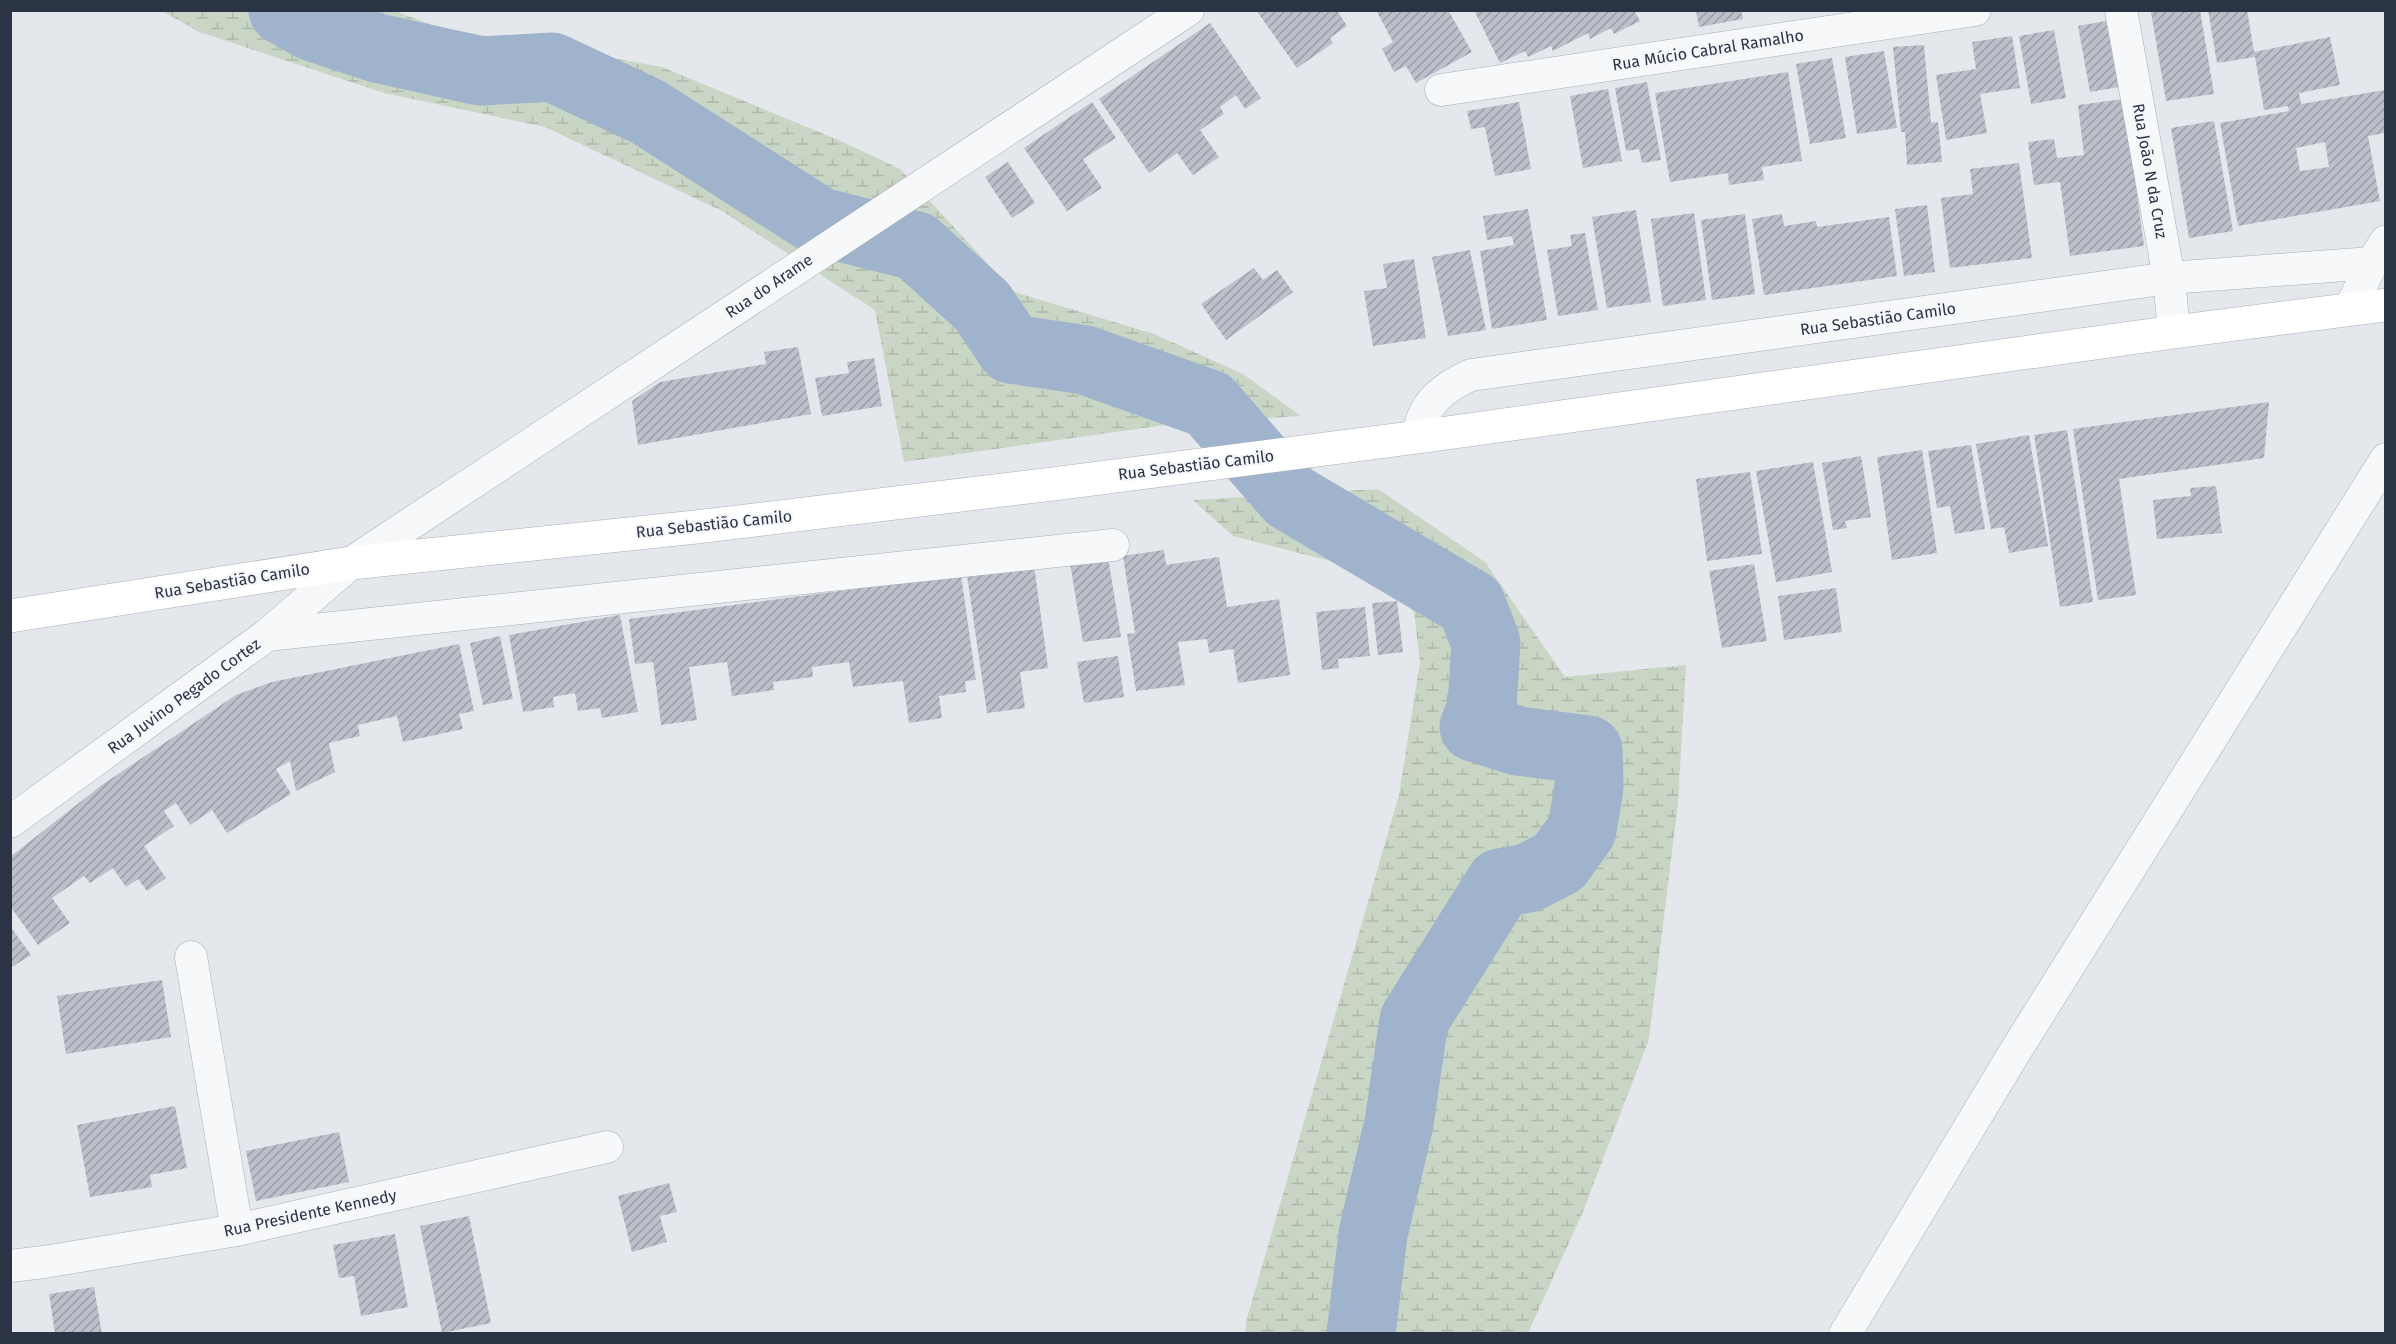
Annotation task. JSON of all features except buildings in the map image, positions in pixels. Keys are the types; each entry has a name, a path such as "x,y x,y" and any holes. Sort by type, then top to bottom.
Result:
{"main road":[{"name":"Rua Sebastião Camilo","path":"10,616 351,563 696,526 1061,483 1418,437 2385,305"}],"street":[{"name":"Rua do Arame","path":"351,563 1188,10"},
{"name":"Rua Múcio Cabral Ramalho","path":"1442,90 1975,10"},
{"name":"Rua João N da Cruz","path":"2121,10 2169,278 2174,332"},
{"name":"Rua Sebastião Camilo","path":"1418,437 1420,419 1434,401 1448,386 1471,375 2169,278 2379,252"},
{"path":"2350,309 2379,252"},
{"path":"1845,1334 2013,1055 2385,459"},
{"path":"267,635 1113,545"},
{"name":"Rua Juvino Pegado Cortez","path":"10,822 267,635 351,563"},
{"path":"191,957 237,1230"},
{"name":"Rua Presidente Kennedy","path":"10,1266 237,1230 607,1147"}],"green space":[{"path":"162,11 395,11 437,27 662,67 843,142 900,169 1014,292 1154,334 1243,374 1301,416 1179,423 904,462 875,310 722,211 545,127 384,93 199,32"},
{"path":"1378,489 1485,562 1565,677 1686,665 1678,803 1649,1039 1582,1214 1528,1333 1245,1333 1247,1318 1399,795 1420,662 1414,612 1386,582 1330,561 1233,536 1193,500"}],"waterway":[{"path":"283,10 313,27 377,48 480,71 552,67 648,112 820,222 916,246 982,306 1011,349 1085,360 1209,404 1290,497 1471,604 1486,643 1482,707 1474,727 1518,741 1588,750 1589,787 1582,830 1559,862 1528,878 1500,883 1414,1020 1399,1123 1373,1234 1361,1334"}]}
